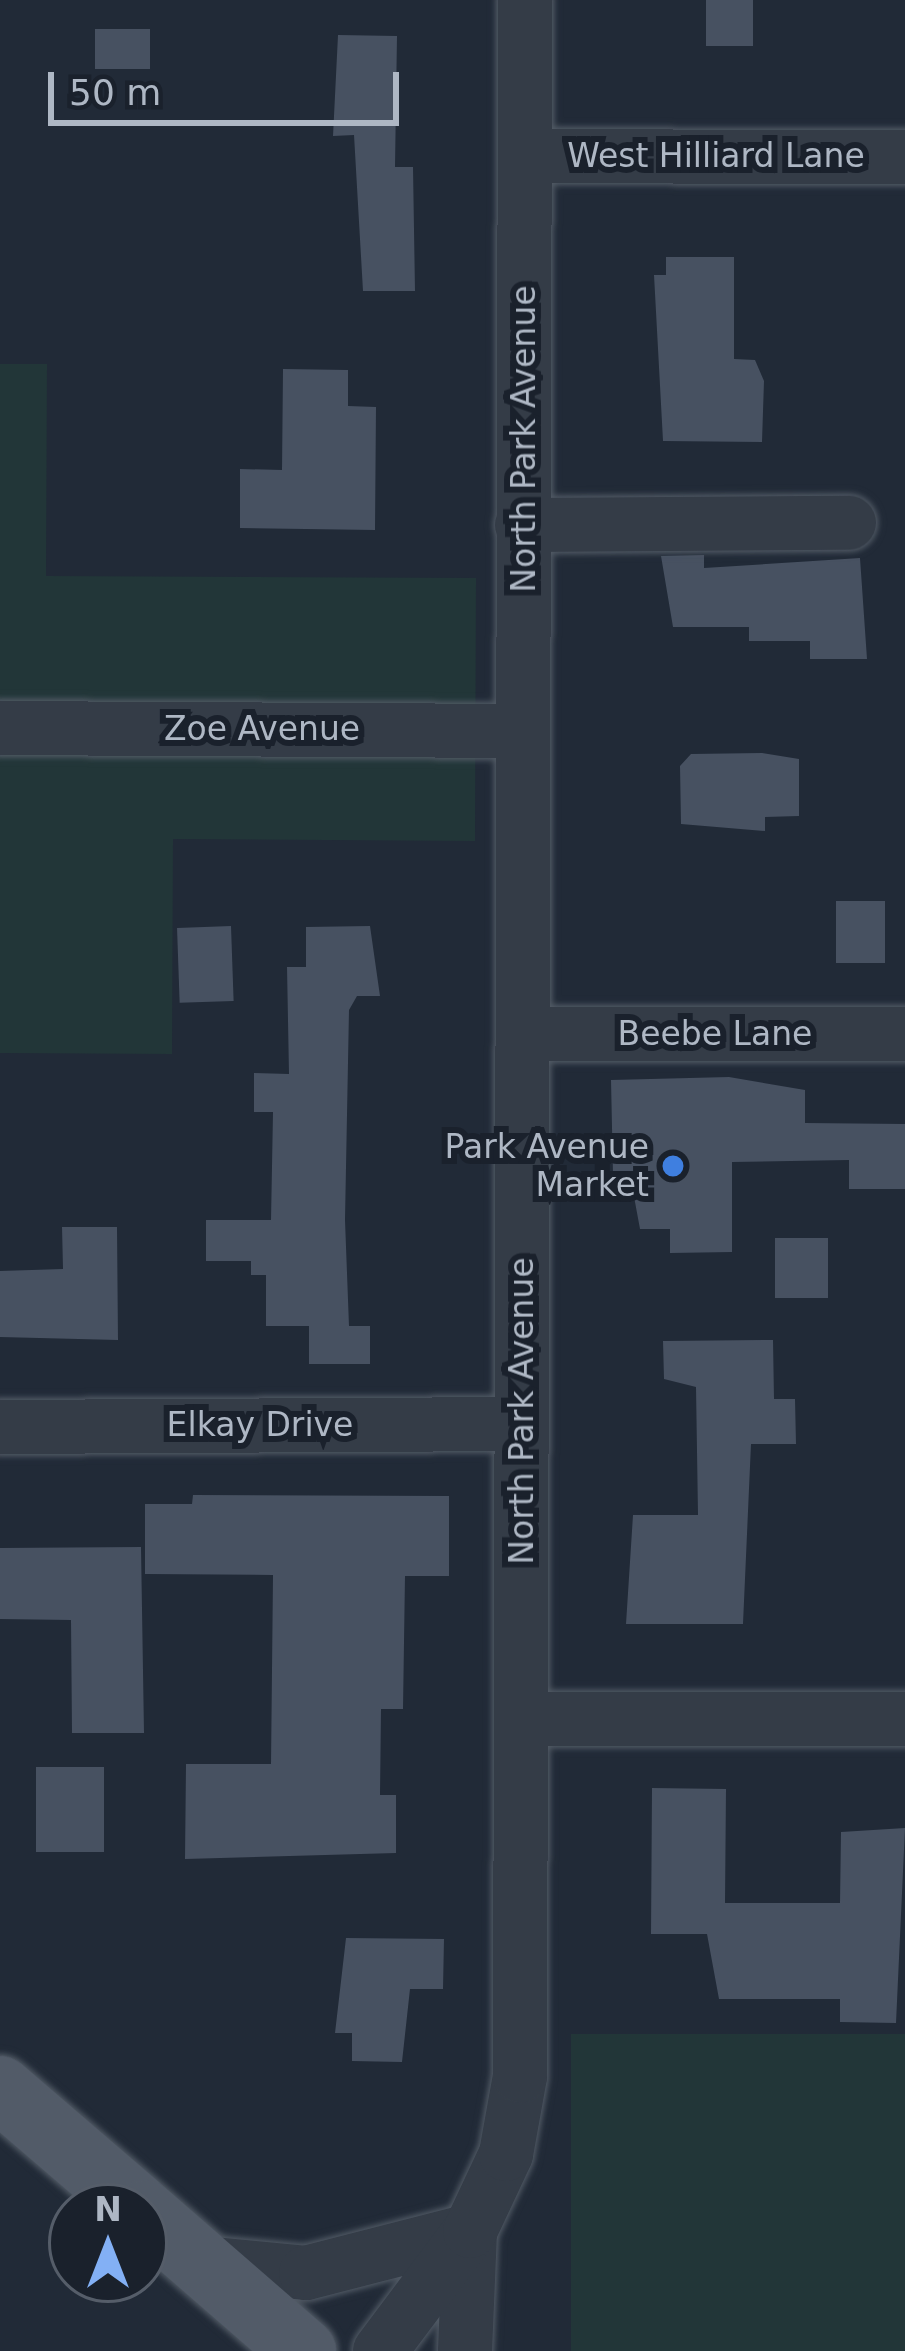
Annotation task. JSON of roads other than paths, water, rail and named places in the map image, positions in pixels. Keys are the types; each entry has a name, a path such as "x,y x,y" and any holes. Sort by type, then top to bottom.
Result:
{"main road":[{"path":"0,2089 109,2183"},
{"path":"168,2234 303,2351"}],"street":[{"name":"North Park Avenue","path":"380,2351 470,2230 516,2120 525,1034 525,0"},
{"name":"West Hilliard Lane","path":"526,156 905,157"},
{"path":"522,525 849,523"},
{"name":"Zoe Avenue","path":"0,728 524,731"},
{"name":"Beebe Lane","path":"525,1034 905,1034"},
{"name":"Elkay Drive","path":"0,1427 520,1424"},
{"path":"520,1718 905,1718"},
{"path":"201,2263 306,2273 470,2230 465,2351"}],"place":[{"name":"Park Avenue Market","path":"673,1166"}]}
